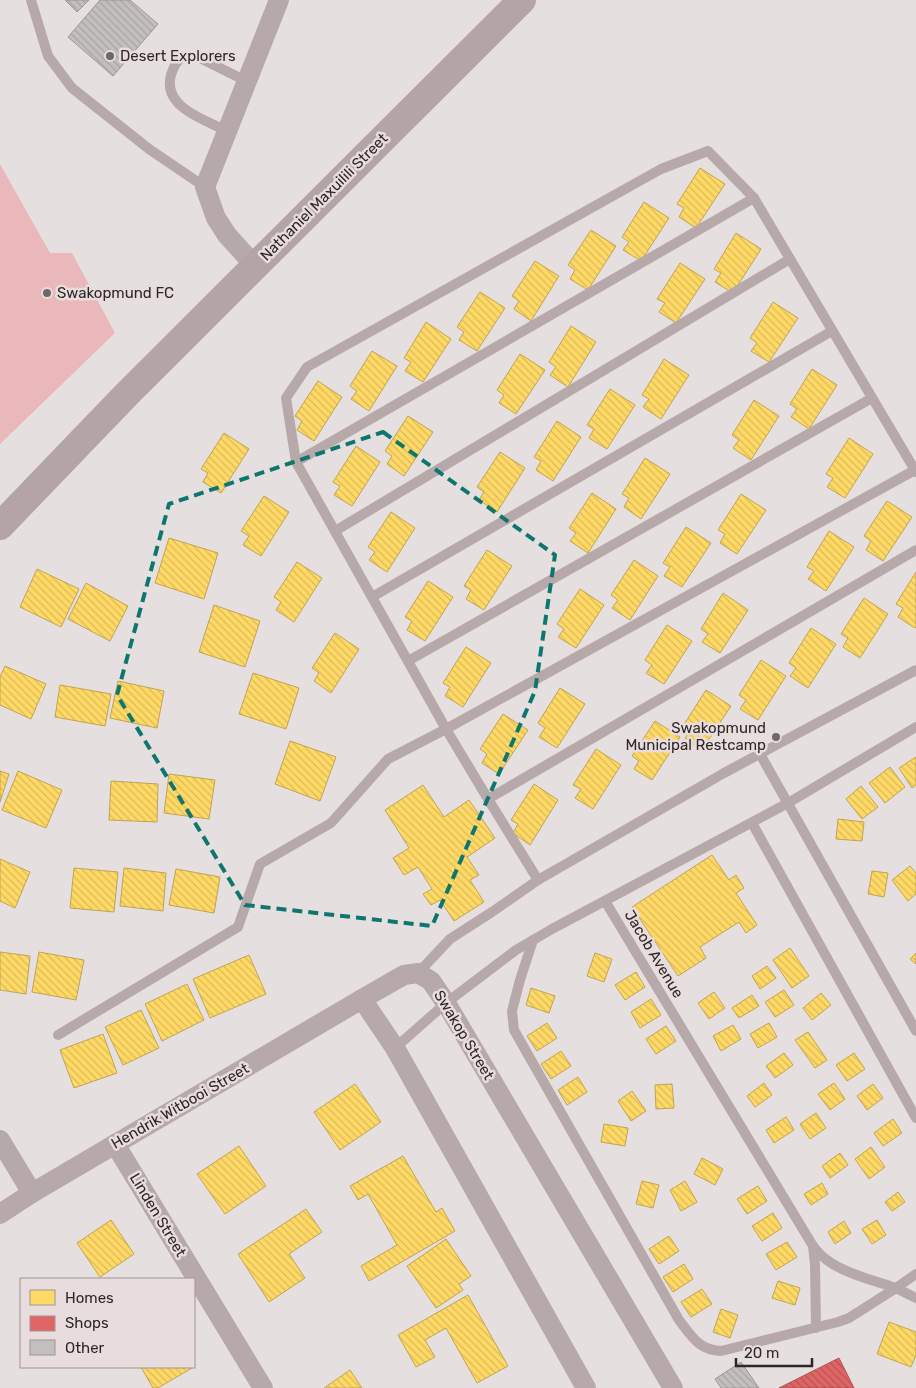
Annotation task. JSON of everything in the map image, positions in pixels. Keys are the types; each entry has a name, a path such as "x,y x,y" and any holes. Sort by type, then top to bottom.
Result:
{"highway":[{"name":"Nathaniel Maxuilili Street","path":"0,526 255,266 522,0"},
{"name":"Nathaniel Maxuilili Street","path":"0,508 128,394"}],"street":[{"path":"255,266 227,235 216,218 205,187 278,0"},
{"path":"418,973 404,975 362,999 395,1048 586,1388"},
{"name":"Swakop Street","path":"418,973 431,981 446,1003 673,1388"},
{"name":"Hendrik Witbooi Street","path":"0,1214 32,1193 362,999"},
{"path":"0,1140 32,1193"},
{"name":"Linden Street","path":"115,1144 263,1388"}],"lane":[{"path":"31,0 48,56 72,88 149,149 205,187"},
{"path":"227,131 191,114 172,97 169,83 176,62 183,56 196,56 246,81"},
{"path":"58,1035 238,927 260,864 331,824 388,759 446,729 915,471 754,198 708,151 662,169 307,367 286,398 296,462 446,729 538,880"},
{"path":"296,462 754,198"},
{"path":"335,531 790,259"},
{"path":"372,597 832,331"},
{"path":"408,661 872,398"},
{"path":"488,799 916,550"},
{"path":"418,973 450,939 538,880 760,754 916,670"},
{"name":"Jacob Avenue","path":"916,727 752,824 605,901 813,1246 832,1264 857,1275 896,1288 916,1298"},
{"path":"760,754 916,1031"},
{"path":"752,824 916,1118"},
{"path":"395,1048 446,1003 516,950 605,901"},
{"path":"533,940 512,1011 514,1030 680,1320 690,1335 701,1345 710,1350 722,1351 849,1318 916,1274"},
{"path":"813,1246 816,1328"}],"highlighted area":[{"path":"383,432 555,555 535,691 432,926 245,905 117,695 169,504"}],"shaded area":[{"name":"Swakopmund FC","path":"0,164 50,253 72,253 115,333 0,444"}],"building: Homes":[{"path":"700,168 725,184 696,228 679,217 684,208 677,204"},
{"path":"644,202 669,218 641,261 623,250 629,242 622,237"},
{"path":"591,230 616,246 588,290 570,279 575,270 568,265"},
{"path":"736,233 761,249 733,293 715,282 721,273 714,269"},
{"path":"535,261 559,276 531,321 514,309 519,301 512,296"},
{"path":"680,263 705,279 676,323 659,312 665,303 657,299"},
{"path":"480,292 505,308 477,351 459,340 464,332 457,327"},
{"path":"773,302 798,318 769,362 751,351 757,343 750,338"},
{"path":"426,322 451,339 423,382 405,371 411,362 404,358"},
{"path":"571,326 596,342 568,387 550,375 556,367 549,362"},
{"path":"372,351 397,366 369,411 351,399 357,391 350,386"},
{"path":"520,354 545,370 516,414 499,403 504,395 497,390"},
{"path":"664,359 689,375 661,419 643,407 649,399 642,395"},
{"path":"812,369 837,385 809,429 791,417 797,409 790,404"},
{"path":"318,381 342,397 314,441 297,430 302,421 295,416"},
{"path":"610,389 635,405 607,449 589,438 594,429 587,425"},
{"path":"754,400 779,416 751,460 733,448 739,440 732,435"},
{"path":"408,416 433,432 404,476 387,464 392,456 385,451"},
{"path":"557,421 581,437 553,481 536,470 541,461 534,457"},
{"path":"224,433 249,449 221,493 203,482 208,473 201,469"},
{"path":"849,438 873,454 845,498 827,487 833,478 826,474"},
{"path":"356,446 380,462 352,506 334,495 340,486 333,482"},
{"path":"500,452 525,468 497,512 479,500 484,492 477,487"},
{"path":"645,458 670,474 641,519 624,507 629,498 622,494"},
{"path":"592,493 616,509 588,553 570,541 576,533 569,528"},
{"path":"741,494 766,510 737,554 720,543 725,534 718,530"},
{"path":"264,496 289,512 261,556 243,545 249,536 241,531"},
{"path":"887,501 912,517 883,561 866,550 871,541 864,536"},
{"path":"391,512 415,528 387,572 369,560 375,552 368,547"},
{"path":"686,527 711,543 682,587 664,576 670,567 663,563"},
{"path":"829,531 854,547 826,591 808,579 814,571 807,567"},
{"path":"169,538 218,553 204,599 155,583"},
{"path":"487,550 512,566 484,610 466,599 471,590 464,586"},
{"path":"634,560 658,576 630,620 612,608 618,600 611,595"},
{"path":"297,562 322,578 294,622 276,610 281,602 274,597"},
{"path":"37,569 79,589 61,627 20,607"},
{"path":"916,572 915,628 898,617 903,608 896,604"},
{"path":"428,581 453,597 425,641 407,630 412,621 405,617"},
{"path":"86,583 128,606 110,641 68,619"},
{"path":"580,589 604,605 576,648 558,637 564,629 557,624"},
{"path":"723,593 748,610 720,653 702,642 708,634 701,629"},
{"path":"864,598 888,614 860,658 843,647 848,638 841,634"},
{"path":"214,605 260,621 245,667 199,652"},
{"path":"667,625 692,641 664,684 646,673 652,665 645,660"},
{"path":"811,628 836,644 808,688 790,676 796,668 789,663"},
{"path":"335,633 359,649 331,693 314,681 319,673 312,668"},
{"path":"466,647 491,663 463,707 445,696 450,687 443,683"},
{"path":"761,660 786,676 758,720 740,709 746,700 739,695"},
{"path":"5,666 46,684 31,719 0,705 0,677"},
{"path":"253,673 299,688 286,729 239,714"},
{"path":"118,681 164,691 157,728 110,718"},
{"path":"60,685 111,694 105,726 55,717"},
{"path":"560,688 585,704 557,748 539,737 545,728 538,723"},
{"path":"706,690 731,706 702,750 685,738 691,730 683,726"},
{"path":"503,714 528,730 499,774 482,763 487,754 480,749"},
{"path":"655,721 680,737 652,780 634,769 639,761 632,756"},
{"path":"290,741 336,757 320,801 275,784"},
{"path":"596,749 621,765 593,809 575,798 581,789 573,785"},
{"path":"916,757 916,785 912,788 899,768"},
{"path":"890,767 905,787 885,803 869,783"},
{"path":"0,771 9,774 0,802"},
{"path":"18,771 62,790 46,828 2,810"},
{"path":"169,774 215,780 209,819 164,813"},
{"path":"111,781 158,784 157,822 109,820"},
{"path":"534,784 558,800 530,845 513,833 518,824 511,820"},
{"path":"423,785 444,817 469,800 495,838 467,857 479,875 470,880 484,902 454,921 440,900 431,905 423,894 432,889 418,867 404,875 393,858 409,848 385,810"},
{"path":"861,786 878,807 862,819 846,799"},
{"path":"838,819 864,822 862,841 836,839"},
{"path":"712,855 729,880 736,875 744,888 736,893 757,925 746,933 739,922 700,947 706,958 678,976 632,907"},
{"path":"0,859 30,872 15,908 0,901"},
{"path":"910,866 916,873 916,894 908,901 892,880"},
{"path":"74,868 118,872 114,912 70,908"},
{"path":"124,868 166,873 163,911 120,906"},
{"path":"176,869 220,877 214,913 169,905"},
{"path":"872,871 888,873 884,897 868,894"},
{"path":"790,948 809,976 792,988 773,960"},
{"path":"0,952 30,956 26,994 0,990"},
{"path":"39,952 84,960 76,1000 32,992"},
{"path":"595,953 612,959 604,982 587,976"},
{"path":"916,953 916,964 910,959"},
{"path":"249,955 266,994 210,1018 193,979"},
{"path":"767,966 776,978 760,989 752,976"},
{"path":"636,972 645,987 625,1000 615,985"},
{"path":"187,984 204,1020 162,1041 145,1004"},
{"path":"531,988 555,996 549,1013 526,1005"},
{"path":"784,990 794,1005 775,1017 765,1002"},
{"path":"714,992 725,1008 709,1019 698,1003"},
{"path":"821,993 831,1005 812,1020 803,1008"},
{"path":"752,995 759,1006 739,1018 732,1008"},
{"path":"651,999 661,1015 640,1028 631,1012"},
{"path":"141,1010 159,1048 123,1065 105,1027"},
{"path":"547,1023 557,1038 537,1051 527,1036"},
{"path":"769,1023 777,1037 758,1048 750,1034"},
{"path":"733,1025 741,1039 721,1051 713,1036"},
{"path":"666,1026 676,1041 656,1054 646,1039"},
{"path":"808,1032 827,1060 815,1068 795,1040"},
{"path":"103,1034 117,1073 74,1088 60,1050"},
{"path":"561,1051 571,1066 551,1079 541,1064"},
{"path":"784,1053 793,1065 775,1078 766,1066"},
{"path":"854,1053 865,1069 847,1081 836,1065"},
{"path":"578,1077 587,1092 567,1105 558,1090"},
{"path":"764,1083 772,1095 755,1107 747,1096"},
{"path":"834,1083 845,1099 830,1110 818,1094"},
{"path":"355,1084 381,1122 340,1150 314,1112"},
{"path":"672,1084 674,1108 656,1109 655,1085"},
{"path":"873,1084 883,1098 867,1110 857,1096"},
{"path":"632,1091 646,1111 631,1121 618,1101"},
{"path":"816,1113 826,1128 810,1139 800,1124"},
{"path":"786,1117 794,1130 774,1143 766,1130"},
{"path":"893,1119 902,1133 883,1146 874,1133"},
{"path":"604,1124 628,1128 625,1146 601,1142"},
{"path":"239,1146 266,1186 225,1214 197,1174"},
{"path":"871,1147 885,1167 869,1179 855,1159"},
{"path":"840,1153 848,1165 830,1178 822,1166"},
{"path":"403,1156 436,1212 442,1208 455,1231 369,1281 361,1266 397,1245 368,1194 358,1200 350,1186"},
{"path":"702,1158 723,1169 715,1185 694,1174"},
{"path":"642,1181 659,1185 653,1208 636,1204"},
{"path":"685,1181 697,1202 681,1211 670,1190"},
{"path":"822,1183 828,1194 811,1205 804,1194"},
{"path":"758,1186 767,1201 747,1214 737,1199"},
{"path":"898,1192 905,1202 892,1211 885,1202"},
{"path":"306,1209 322,1232 289,1254 305,1278 269,1302 238,1254"},
{"path":"773,1213 782,1228 762,1241 752,1226"},
{"path":"111,1220 134,1254 100,1277 77,1243"},
{"path":"877,1220 886,1235 872,1244 862,1229"},
{"path":"844,1221 851,1233 835,1244 828,1232"},
{"path":"669,1236 679,1251 659,1264 649,1249"},
{"path":"446,1239 471,1276 459,1284 463,1290 436,1308 407,1266"},
{"path":"787,1242 797,1257 776,1270 766,1254"},
{"path":"684,1264 693,1279 673,1292 663,1277"},
{"path":"778,1281 800,1288 795,1305 772,1298"},
{"path":"702,1289 712,1304 691,1317 681,1302"},
{"path":"468,1295 508,1366 477,1383 446,1328 425,1340 435,1357 416,1367 398,1335"},
{"path":"721,1309 738,1315 730,1338 713,1332"},
{"path":"889,1322 916,1332 916,1355 911,1367 877,1354"},
{"path":"142,1368 192,1368 158,1388 153,1388"},
{"path":"350,1370 362,1388 324,1388"}],"building: Shops":[{"path":"839,1358 854,1388 779,1388"}],"building: Other":[{"path":"65,0 89,0 77,12"},
{"name":"Desert Explorers","path":"100,0 130,0 158,24 113,76 68,37"},
{"path":"741,1362 759,1388 721,1388 715,1379"}],"place":[{"name":"Desert Explorers","path":"110,56"},
{"name":"Swakopmund FC","path":"47,293"},
{"name":"Swakopmund Municipal Restcamp","path":"776,737"}]}
